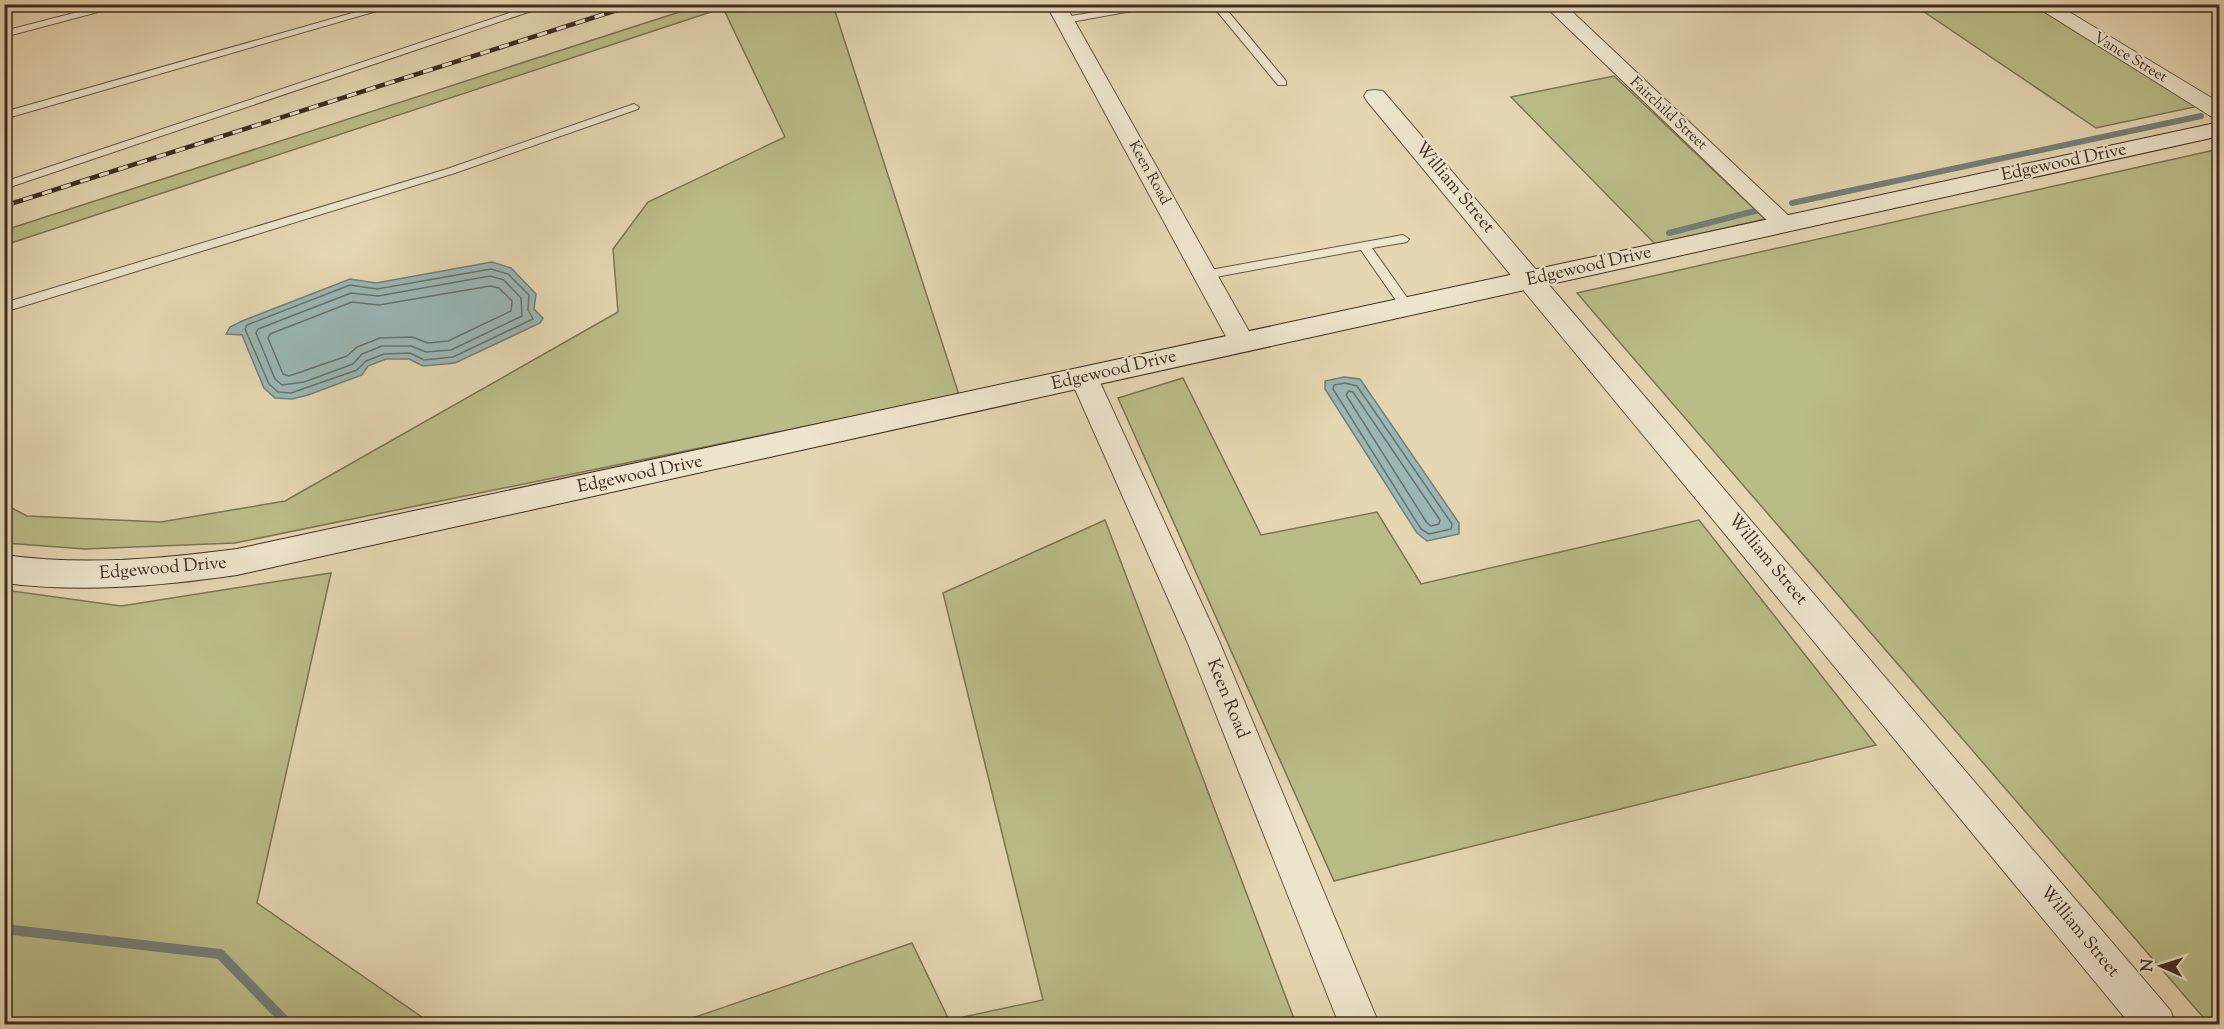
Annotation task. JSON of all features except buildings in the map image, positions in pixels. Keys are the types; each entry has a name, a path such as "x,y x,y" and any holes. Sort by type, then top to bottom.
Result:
{"street":[{"name":"Fairchild Street","path":"1552,4 1783,223"},
{"name":"Vance Street","path":"2041,4 2220,112"},
{"name":"Keen Road","path":"1060,12 1242,342"},
{"name":"William Street","path":"1376,96 2156,1024"},
{"name":"Edgewood Drive","path":"4,569 93,575 172,570 237,562 2220,129"},
{"name":"Keen Road","path":"1084,378 1203,641 1359,1024"}],"lane":[{"path":"4,34 123,4"},
{"path":"4,116 396,4"},
{"path":"4,186 548,4"},
{"path":"1060,12 1166,4"},
{"path":"1216,4 1281,83"},
{"path":"4,308 451,171 634,106"},
{"path":"1205,275 1403,239"},
{"path":"1364,246 1407,306"}],"green space":[{"path":"701,5 833,5 959,395 235,543 85,549 5,543 4,504 27,516 161,522 285,501 618,312 613,249 648,202 785,137 723,8 5,245 5,230"},
{"path":"1914,5 2034,5 2199,106 2096,128"},
{"path":"1614,76 1765,219 1655,244 1511,97"},
{"path":"2219,149 2219,198 2214,198 2220,231 2220,1024 2209,1024 1577,293"},
{"path":"1183,378 1261,535 1377,512 1421,584 1699,520 1876,745 1334,881 1118,398"},
{"path":"1105,520 1296,1024 675,1024 912,943 949,1020 1043,1000 943,593"},
{"path":"331,573 257,903 432,1024 5,1024 5,590 121,606"}],"water":[{"path":"492,262 511,268 536,294 534,309 543,318 540,323 455,363 423,366 409,359 386,359 368,366 362,375 308,395 292,399 275,398 264,388 242,335 226,334 230,327 242,321 350,279 376,283"},
{"path":"1344,377 1360,379 1459,523 1459,534 1427,541 1417,533 1325,389 1325,381"}],"waterway":[{"path":"1792,203 2201,116"},
{"path":"1669,233 1759,210"},
{"path":"4,929 220,954 288,1024"}],"railway":[{"path":"4,206 636,4"}]}
